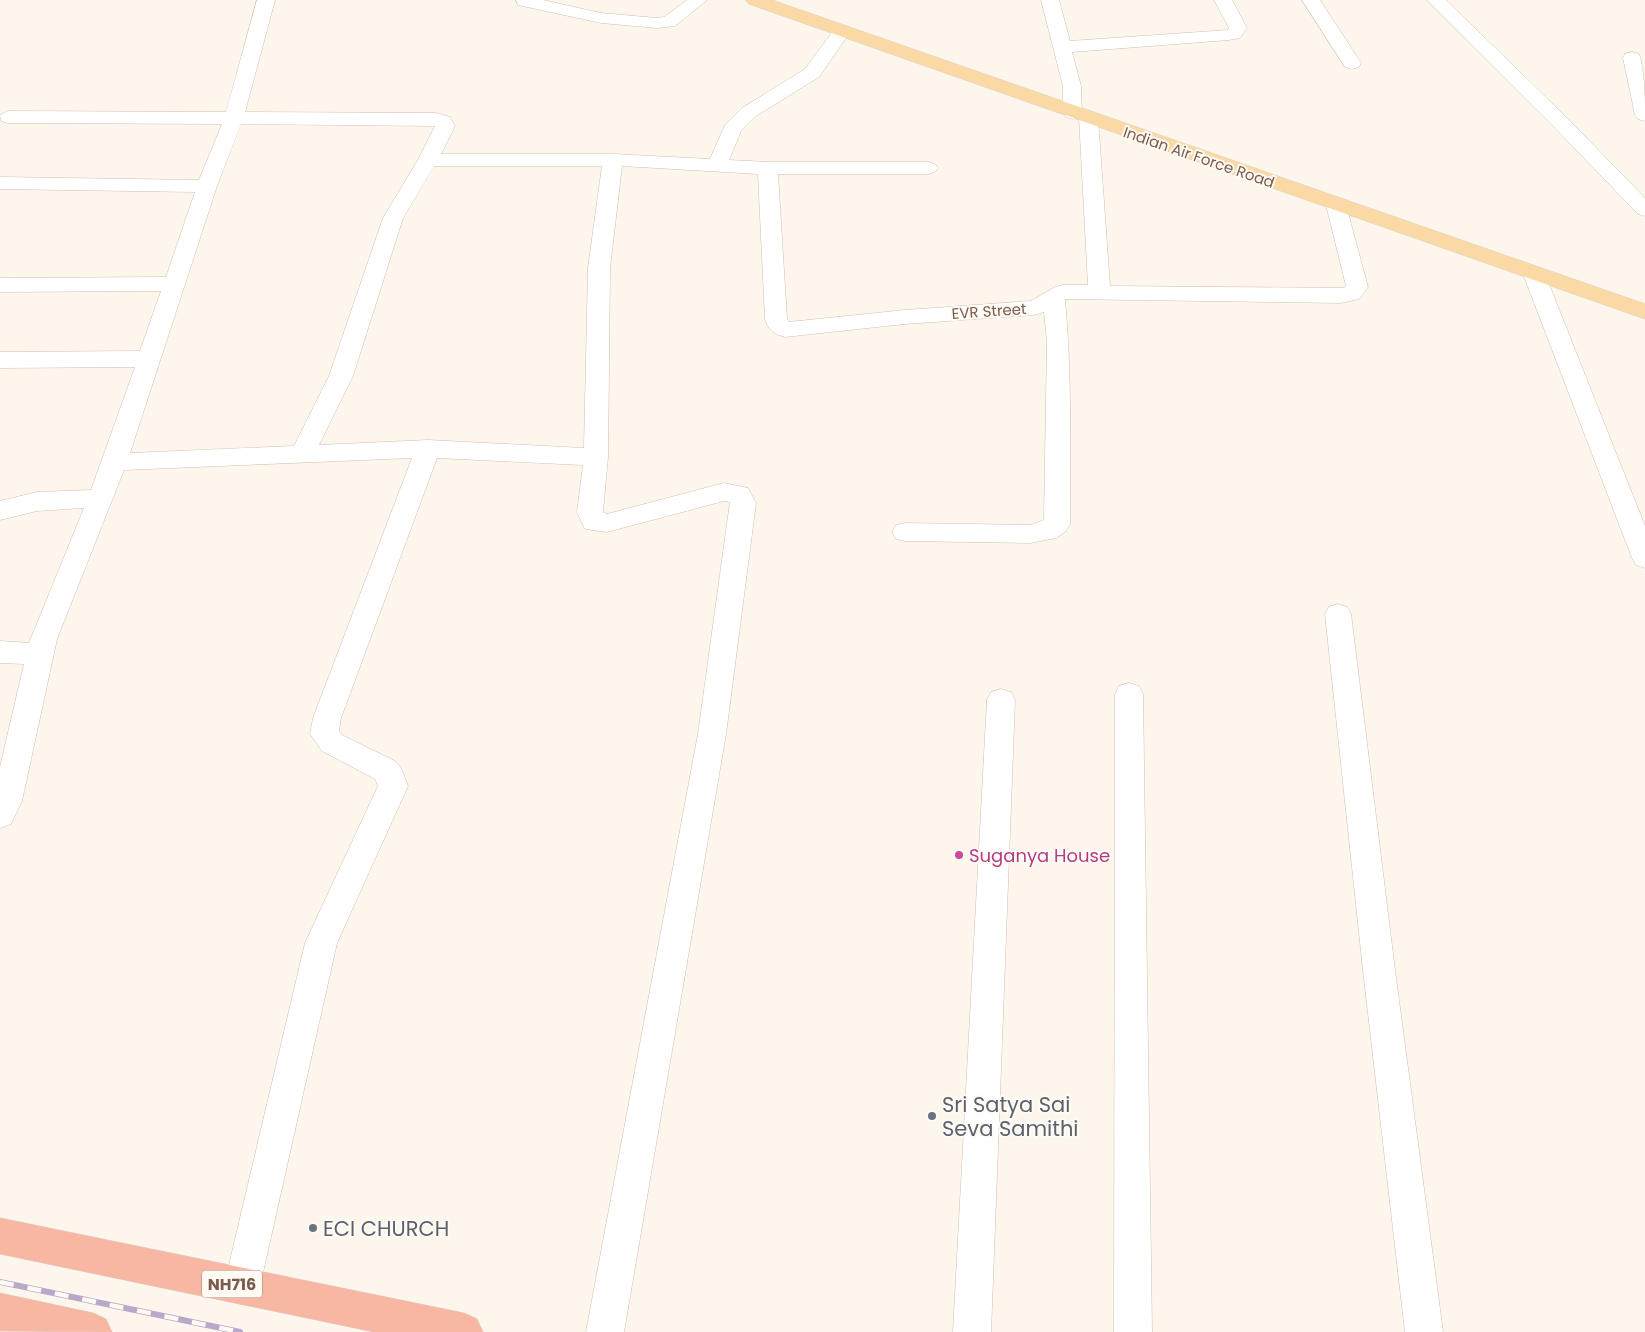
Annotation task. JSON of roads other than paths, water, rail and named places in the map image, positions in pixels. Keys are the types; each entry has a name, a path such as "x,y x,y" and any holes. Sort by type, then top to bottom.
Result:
{"highway":[{"name":"NH716","path":"0,1236 464,1332"},
{"path":"0,1312 93,1332"}],"main road":[{"name":"Indian Air Force Road","path":"755,0 1081,116 1645,312"}],"street":[{"path":"0,815 7,801 43,639 114,462 206,186 234,118 266,0"},
{"path":"524,1 601,18 657,23 669,22 698,0"},
{"path":"1050,0 1081,116 1099,292"},
{"path":"1062,47 1234,34 1238,28 1222,0"},
{"path":"1311,0 1352,63"},
{"path":"1436,0 1570,132 1645,210"},
{"path":"717,166 732,129 749,112 812,73 842,31"},
{"path":"1632,58 1645,116"},
{"path":"8,117 436,119 443,121 445,126 428,160 393,218 342,376 302,454"},
{"path":"428,160 613,160 768,168 928,168"},
{"path":"605,1332 712,734 743,504 739,494 724,492 607,523 594,522 590,512 596,457 599,268 613,160"},
{"name":"EVR Street","path":"768,168 776,319 781,328 796,329 905,317 1034,308 1063,292 1341,296 1351,294 1357,287 1336,205"},
{"path":"0,183 206,186"},
{"path":"1534,274 1645,558"},
{"path":"0,286 173,284"},
{"path":"905,532 1032,534 1047,531 1057,524 1058,342 1054,296"},
{"path":"0,360 148,360"},
{"path":"114,462 428,449 596,457"},
{"path":"242,1286 321,943 393,786 390,776 385,770 332,743 324,734 327,718 428,449"},
{"path":"0,511 11,506 41,500 99,498"},
{"path":"1338,614 1424,1332"},
{"path":"0,652 40,654"},
{"path":"1129,694 1133,1332"},
{"path":"972,1332 1001,700"}],"railway":[{"path":"0,1282 240,1332"}],"place":[{"name":"Suganya House","path":"959,855"},
{"name":"Sri Satya Sai Seva Samithi","path":"932,1116"},
{"name":"ECI CHURCH","path":"313,1228"}]}
